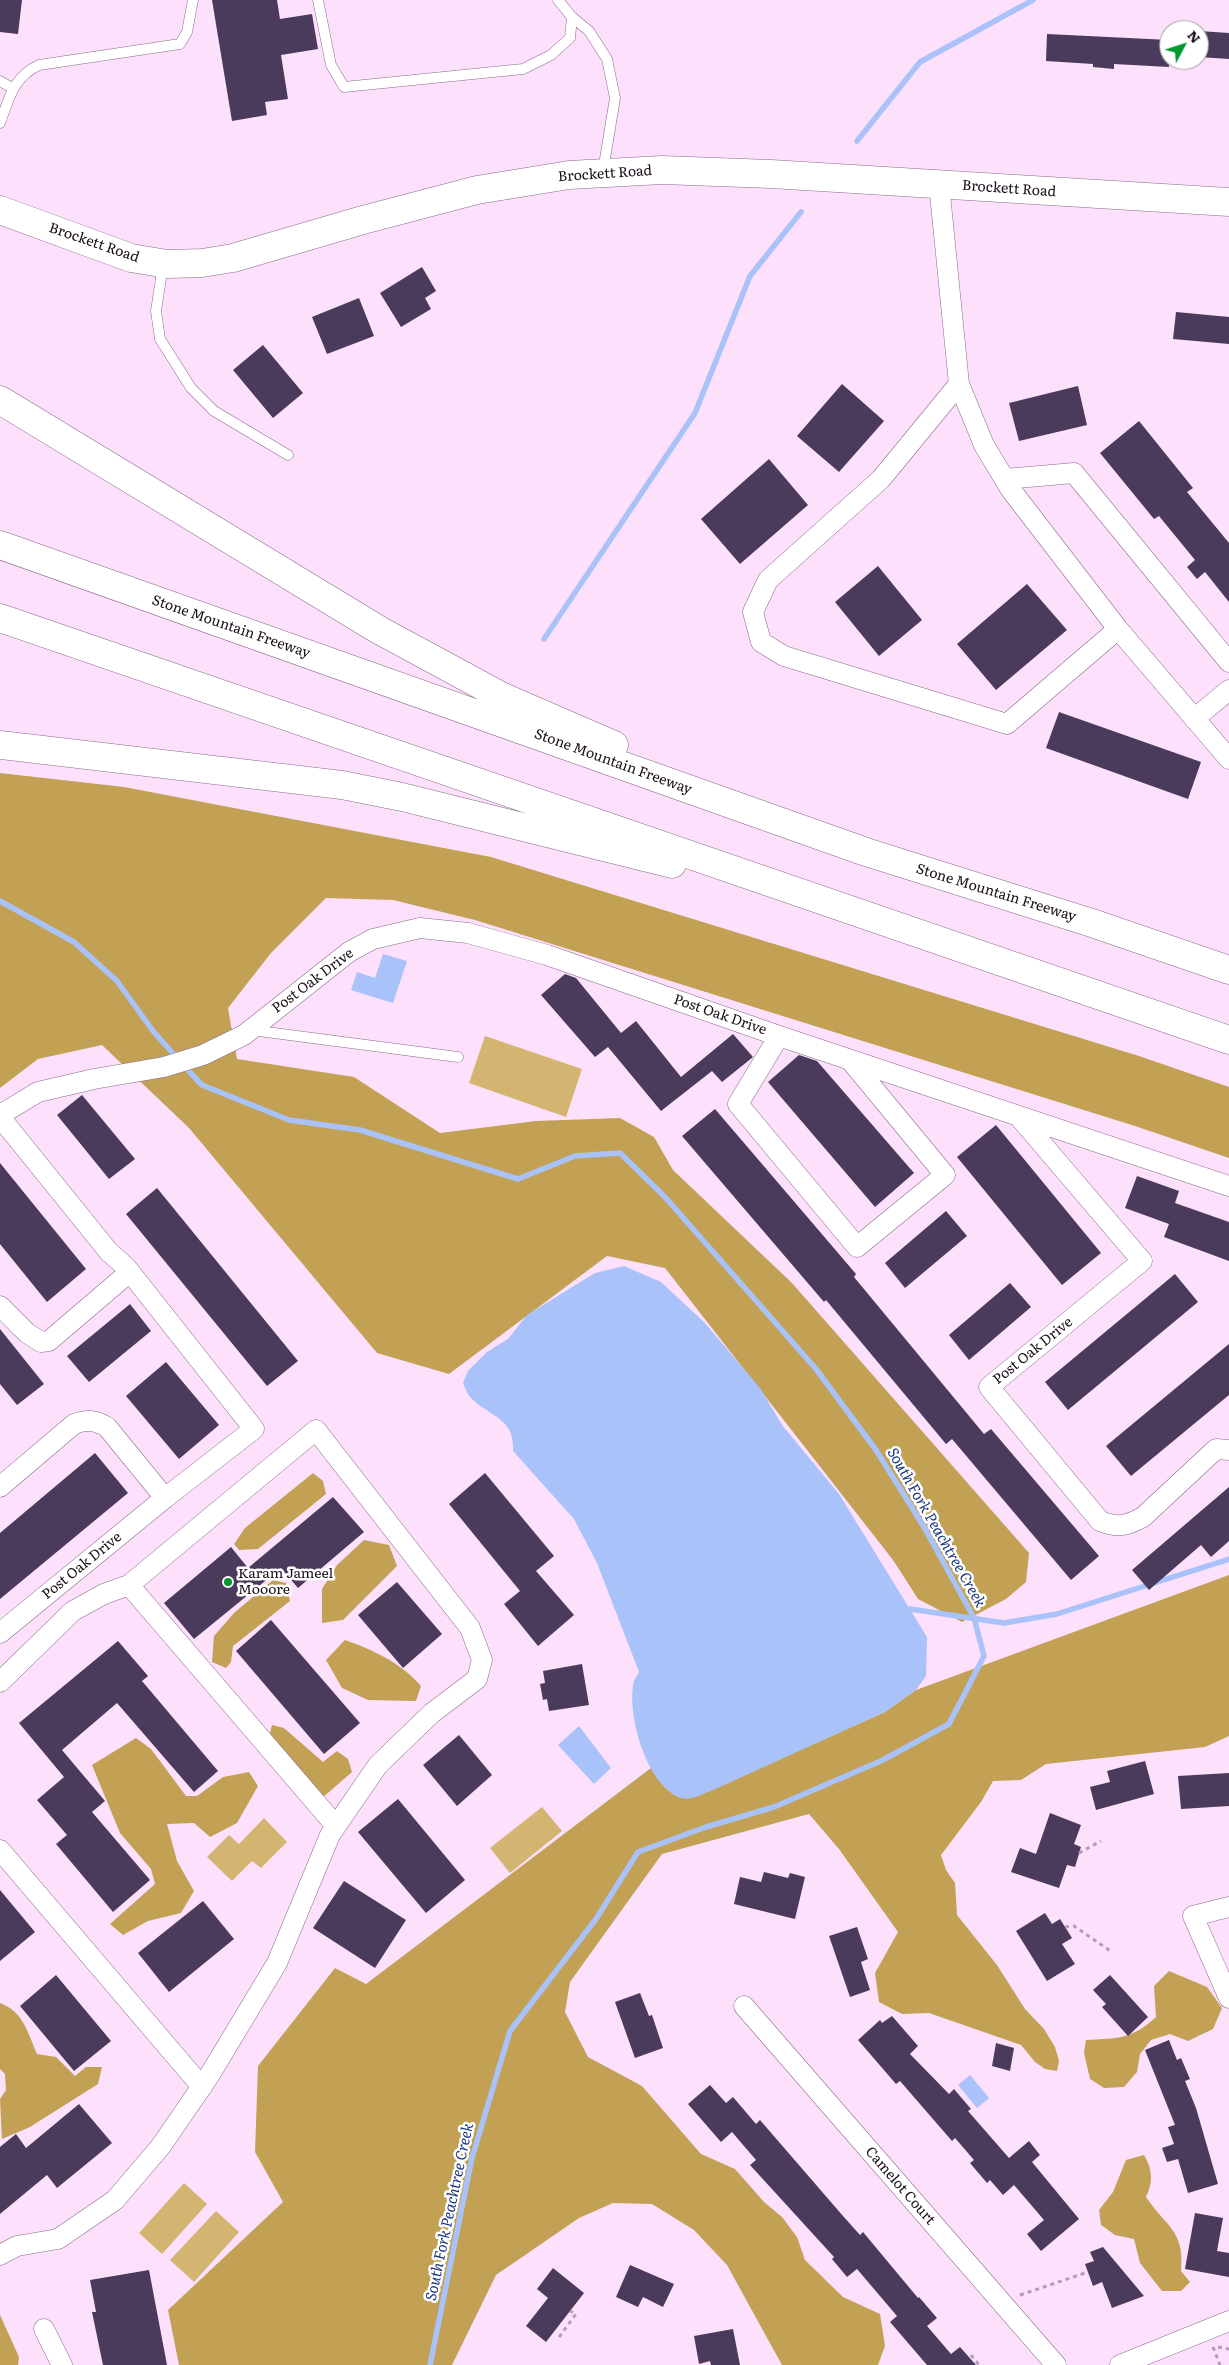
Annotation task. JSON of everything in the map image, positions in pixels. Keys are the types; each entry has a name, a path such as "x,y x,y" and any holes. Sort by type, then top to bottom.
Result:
{"main road":[{"name":"Brockett Road","path":"0,210 131,258 164,263 202,263 233,258 363,220 477,190 569,174 662,170 751,173 1229,202"},
{"path":"0,400 379,630 502,696 866,852"},
{"name":"Stone Mountain Freeway","path":"0,545 866,852 1092,923 1229,970"},
{"path":"0,618 1229,1040"},
{"path":"0,745 351,786 402,796 855,910"}],"street":[{"path":"939,184 959,384 984,445 1005,479 1118,630 1229,759"},
{"path":"959,384 880,479 768,580 753,612 761,642 784,656 1007,724 1118,630"},
{"path":"1005,479 1074,473 1229,662"},
{"path":"1194,719 1229,690"},
{"name":"Post Oak Drive","path":"0,1633 165,1498 254,1429 126,1267 109,1252 0,1116 38,1092 94,1079 164,1067 203,1055 250,1030 349,952 374,939 420,928 468,933 547,954 779,1036 1229,1186"},
{"name":"Post Oak Drive","path":"779,1036 738,1104 858,1247 946,1174 850,1060"},
{"name":"Post Oak Drive","path":"1019,1117 1142,1261 989,1387 1100,1521 1114,1526 1130,1524 1143,1517 1216,1449 1229,1450"},
{"path":"0,1306 27,1333 41,1342 49,1341 125,1276 126,1267"},
{"path":"0,1487 74,1424 84,1420 96,1421 107,1427 165,1498"},
{"path":"0,1682 73,1611 104,1594 129,1585 316,1430 470,1628 482,1660 477,1678 432,1713 378,1765 330,1835 277,1963 202,2088 161,2146 115,2200 58,2239 17,2246 0,2255"},
{"path":"129,1585 336,1826"},
{"path":"0,1850 202,2088"},
{"path":"1229,1907 1193,1916 1229,1998"},
{"name":"Camelot Court","path":"744,2006 1056,2365"},
{"path":"1120,2365 1229,2321"},
{"path":"44,2329 62,2365"}],"lane":[{"path":"0,123 12,88 29,69 39,65 180,44 187,32 193,0"},
{"path":"318,0 331,65 344,86 524,69 551,54 570,38 572,16"},
{"path":"558,0 589,31 606,59 615,98 602,173"},
{"path":"0,81 12,88"},
{"path":"164,263 156,310 160,339 191,388 214,411 288,454"},
{"path":"250,1030 458,1057"}],"path":[{"path":"1079,1853 1101,1841"},
{"path":"1065,1927 1074,1926 1112,1952"},
{"path":"1005,2306 1017,2296 1088,2272"},
{"path":"560,2337 576,2314 570,2311"},
{"path":"971,2355 979,2365"}],"shaded area":[{"path":"0,773 124,787 491,857 1139,1056 1229,1087 1229,1158 1135,1126 475,920 393,900 326,898 271,953 228,1008 237,1059 354,1077 440,1133 536,1121 620,1118 654,1137 673,1170 792,1283 1029,1553 1026,1582 1006,1599 962,1622 918,1599 893,1560 665,1268 607,1256 449,1374 377,1353 189,1128 102,1045 38,1059 0,1088"},
{"path":"485,1036 582,1069 566,1117 469,1083"},
{"path":"313,1473 323,1481 326,1494 258,1549 239,1550 234,1544 245,1528"},
{"path":"364,1540 389,1545 397,1566 343,1620 322,1623 322,1589 337,1565"},
{"path":"1229,1575 1229,1736 1205,1747 1046,1764 1021,1780 993,1781 981,1802 941,1855 946,1870 955,1883 957,1915 997,1965 1025,2009 1044,2029 1055,2047 1059,2061 1057,2071 1045,2069 1035,2062 1021,2045 929,2013 902,2014 879,2002 875,1973 898,1932 839,1849 809,1814 662,1854 570,1982 565,2012 588,2057 642,2086 701,2154 735,2169 764,2202 782,2217 797,2237 805,2260 843,2297 880,2314 885,2346 878,2365 782,2365 727,2265 694,2230 652,2204 613,2203 579,2218 496,2275 452,2365 179,2365 168,2310 283,2202 255,2152 258,2066 335,1968 366,1984 651,1768 665,1785 676,1794 689,1797 697,1796 885,1712 916,1690"},
{"path":"273,1580 286,1583 290,1601 233,1646 231,1662 226,1668 212,1662 214,1636 234,1613"},
{"path":"345,1640 377,1653 405,1671 421,1686 416,1701 368,1700 342,1688 326,1660"},
{"path":"272,1725 284,1728 323,1762 337,1751 348,1759 352,1772 321,1799 269,1737"},
{"path":"136,1738 151,1749 186,1796 197,1796 223,1777 249,1772 258,1786 237,1823 210,1837 194,1823 167,1824 177,1861 194,1891 181,1913 148,1921 123,1935 110,1924 155,1884 151,1869 120,1833 92,1765"},
{"path":"542,1807 562,1831 510,1873 490,1848"},
{"path":"264,1818 287,1842 261,1868 252,1861 232,1881 207,1857 229,1835 239,1844"},
{"path":"1169,1971 1207,1987 1222,2008 1213,2029 1188,2041 1170,2034 1151,2040 1140,2054 1137,2072 1124,2087 1104,2088 1090,2079 1084,2053 1086,2040 1124,2036 1147,2025 1156,2017 1154,1986"},
{"path":"0,2003 14,2011 19,2017 37,2054 56,2057 75,2076 86,2067 102,2067 98,2084 30,2127 2,2139 0,2099 6,2090 5,2074 0,2069"},
{"path":"1144,2155 1151,2176 1146,2197 1177,2237 1180,2246 1181,2271 1190,2282 1181,2291 1162,2291 1140,2263 1134,2239 1115,2235 1101,2225 1099,2210 1113,2192 1126,2160"},
{"path":"184,2183 207,2204 162,2254 139,2233"},
{"path":"216,2211 239,2232 194,2282 170,2260"},
{"path":"0,2315 19,2357 18,2365 0,2365"}],"water":[{"path":"383,954 407,961 393,1003 351,990 357,972 375,978"},
{"path":"624,1266 661,1282 705,1323 760,1388 782,1425 839,1494 927,1637 926,1676 916,1690 885,1712 711,1791 689,1799 681,1798 669,1791 658,1780 642,1750 632,1700 634,1680 639,1672 597,1563 574,1519 513,1451 513,1440 505,1424 477,1404 470,1397 463,1383 468,1371 487,1352 508,1339 527,1315 595,1273"},
{"path":"579,1726 611,1768 594,1784 558,1745"},
{"path":"970,2075 989,2098 977,2108 958,2085"}],"building":[{"path":"0,0 22,0 18,34 0,32"},
{"path":"212,0 277,0 280,19 312,14 318,49 281,55 288,99 265,102 267,115 232,121"},
{"path":"1209,32 1229,33 1229,59 1209,58"},
{"path":"1047,34 1159,40 1159,66 1114,64 1114,69 1093,67 1093,64 1046,61"},
{"path":"422,267 436,291 425,298 431,309 401,327 380,293"},
{"path":"359,298 374,336 327,354 312,317"},
{"path":"1176,312 1229,317 1229,344 1173,339"},
{"path":"263,345 303,393 273,418 233,370"},
{"path":"842,384 884,421 839,472 797,436"},
{"path":"1078,386 1087,425 1019,441 1009,403"},
{"path":"1139,421 1193,488 1187,492 1229,543 1229,602 1205,572 1197,579 1187,567 1195,560 1159,516 1154,519 1100,453"},
{"path":"769,459 808,505 740,564 701,519"},
{"path":"878,566 922,620 879,656 835,602"},
{"path":"1027,584 1067,630 996,690 957,644"},
{"path":"1059,712 1201,762 1188,799 1046,748"},
{"path":"565,974 576,978 621,1033 636,1021 681,1077 733,1034 753,1057 722,1082 712,1071 661,1111 608,1047 595,1057 541,995"},
{"path":"799,1055 817,1061 914,1173 875,1207 768,1082"},
{"path":"82,1095 135,1159 109,1179 57,1115"},
{"path":"715,1109 856,1274 854,1277 984,1434 991,1429 1099,1556 1071,1580 952,1439 946,1444 826,1300 824,1302 682,1136"},
{"path":"996,1125 1101,1253 1062,1285 957,1157"},
{"path":"0,1163 86,1269 47,1302 0,1244"},
{"path":"1137,1176 1179,1191 1175,1203 1229,1222 1229,1261 1164,1237 1169,1224 1125,1208"},
{"path":"157,1188 298,1361 267,1386 126,1214"},
{"path":"946,1211 967,1236 905,1288 885,1263"},
{"path":"1175,1274 1198,1302 1068,1410 1045,1382"},
{"path":"1010,1283 1031,1307 969,1360 949,1335"},
{"path":"130,1304 151,1331 89,1382 67,1356"},
{"path":"0,1329 44,1384 17,1405 0,1384"},
{"path":"1229,1344 1229,1395 1131,1476 1106,1446"},
{"path":"166,1362 219,1425 179,1459 126,1396"},
{"path":"95,1453 128,1493 0,1599 0,1533"},
{"path":"485,1473 554,1556 536,1571 574,1615 538,1646 504,1604 520,1591 449,1504"},
{"path":"1229,1487 1229,1541 1211,1557 1201,1545 1149,1590 1132,1570"},
{"path":"333,1497 364,1532 298,1588 281,1568 194,1639 164,1603 231,1547 248,1568"},
{"path":"397,1582 442,1634 403,1668 358,1615"},
{"path":"271,1620 360,1723 324,1754 236,1651"},
{"path":"118,1641 148,1676 142,1681 218,1771 194,1792 117,1703 62,1750 105,1801 92,1812 150,1880 113,1912 56,1844 67,1835 37,1800 64,1777 19,1723"},
{"path":"582,1664 589,1705 549,1711 547,1699 543,1700 540,1684 545,1683 543,1671"},
{"path":"459,1735 492,1775 457,1806 423,1765"},
{"path":"1145,1761 1154,1794 1096,1810 1090,1787 1110,1782 1107,1771"},
{"path":"1229,1773 1229,1806 1181,1809 1178,1776"},
{"path":"398,1799 465,1880 426,1913 358,1832"},
{"path":"1050,1813 1081,1825 1074,1844 1081,1847 1075,1867 1067,1865 1059,1888 1011,1872 1020,1848 1036,1854"},
{"path":"764,1872 788,1878 790,1873 805,1877 795,1919 734,1904 740,1877 761,1882"},
{"path":"344,1881 406,1920 375,1968 313,1928"},
{"path":"0,1890 35,1932 0,1961"},
{"path":"203,1901 234,1939 169,1992 138,1953"},
{"path":"1045,1913 1052,1924 1060,1919 1072,1938 1062,1944 1075,1964 1047,1981 1016,1931"},
{"path":"857,1927 868,1959 861,1962 870,1990 850,1997 829,1936"},
{"path":"56,1975 111,2041 74,2071 20,2006"},
{"path":"1110,1975 1148,2017 1128,2036 1102,2007 1106,2004 1093,1990"},
{"path":"640,1993 649,2016 652,2015 663,2048 635,2058 615,2002"},
{"path":"892,2016 918,2046 910,2054 949,2094 954,2089 971,2109 968,2111 1009,2158 1029,2141 1040,2155 1032,2162 1079,2219 1041,2251 1027,2234 1044,2220 1014,2185 1003,2195 990,2180 987,2183 970,2163 974,2160 955,2138 952,2141 900,2081 896,2084 858,2040 880,2020 882,2023"},
{"path":"1169,2040 1177,2060 1181,2058 1190,2079 1185,2081 1196,2108 1218,2184 1188,2193 1178,2159 1167,2162 1162,2148 1174,2144 1168,2127 1175,2125 1145,2050"},
{"path":"996,2043 1014,2048 1010,2071 992,2066"},
{"path":"710,2085 726,2103 733,2097 756,2124 760,2120 860,2235 863,2232 937,2318 927,2326 951,2354 960,2347 976,2365 927,2365 890,2322 897,2316 857,2269 847,2277 832,2259 834,2257 750,2165 756,2160 732,2132 721,2142 688,2104"},
{"path":"79,2104 112,2143 57,2188 47,2175 0,2214 0,2147 16,2134 26,2148"},
{"path":"1195,2213 1223,2218 1217,2251 1229,2253 1229,2277 1185,2269"},
{"path":"1103,2247 1144,2296 1112,2308 1102,2282 1093,2286 1085,2264 1094,2261 1090,2252"},
{"path":"630,2265 674,2284 663,2307 643,2297 638,2307 616,2297"},
{"path":"553,2268 584,2293 546,2342 526,2326 548,2298 537,2289"},
{"path":"149,2270 167,2365 103,2365 92,2312 96,2312 90,2280"},
{"path":"733,2329 740,2365 711,2365 710,2361 699,2364 694,2336"}],"waterway":[{"path":"857,141 920,62 1033,0"},
{"path":"544,639 695,413 750,276 801,212"},
{"name":"South Fork Peachtree Creek","path":"0,901 74,942 117,981 153,1031 178,1059"},
{"name":"South Fork Peachtree Creek","path":"184,1066 202,1085 289,1120 360,1130 518,1179 575,1156 620,1153 665,1197 816,1369 876,1450 924,1527 974,1618 984,1656 949,1724 883,1760 774,1807 706,1827 638,1852 596,1919 510,2031 472,2158 430,2365"},
{"path":"910,1609 1004,1623 1057,1614 1229,1559"}],"place":[{"name":"Karam Jameel Mooore","path":"228,1582"}]}
